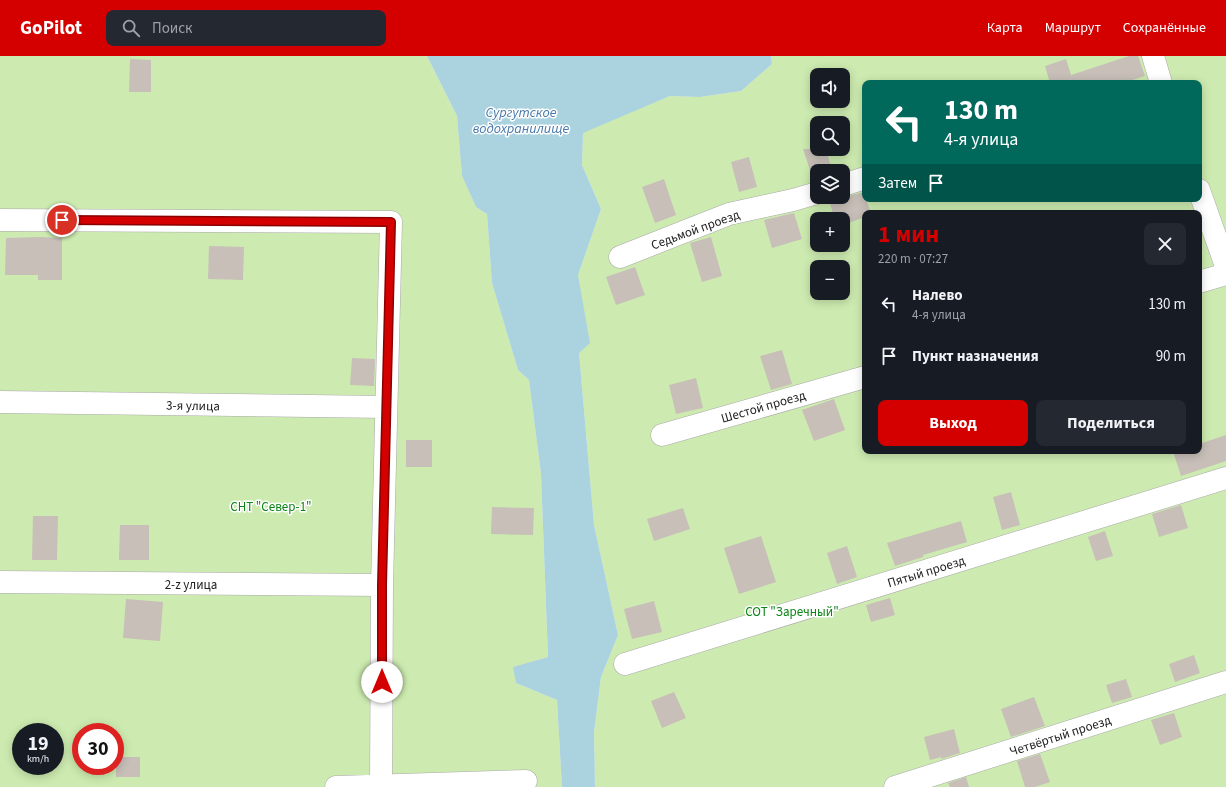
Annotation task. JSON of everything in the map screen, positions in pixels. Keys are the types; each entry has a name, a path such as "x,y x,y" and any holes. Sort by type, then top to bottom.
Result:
{"street":[{"path":"1153,56 1160,80"},
{"path":"850,183 862,179"},
{"name":"Седьмой проезд","path":"620,257 729,214 810,195"},
{"path":"1202,198 1226,266"},
{"path":"0,220 391,222 382,585 381,786"},
{"path":"1202,281 1226,274"},
{"name":"Шестой проезд","path":"662,435 862,378"},
{"name":"3-я улица","path":"0,402 386,407"},
{"name":"Пятый проезд","path":"625,664 1226,478"},
{"name":"2-z улица","path":"0,582 382,585"},
{"name":"Четвёртый проезд","path":"895,787 1226,682"},
{"path":"336,787 513,783"}],"green space":[{"name":"СНТ \"Север-1\"","path":"0,56 427,56 457,116 462,176 476,207 487,214 492,283 518,370 529,380 541,474 548,657 514,667 516,683 557,700 562,787 0,787"},
{"name":"СОТ \"Заречный\"","path":"771,56 1226,56 1226,787 595,787 594,732 601,677 618,635 594,525 579,353 578,275 601,209 582,165 583,132 670,96 700,97 741,91 772,64"}],"water":[{"name":"Сургутское водохранилище","path":"427,56 771,56 772,64 741,91 700,97 670,96 583,133 582,165 601,209 578,275 590,343 579,353 594,525 618,635 601,677 594,732 595,787 562,787 557,700 516,683 513,667 548,657 541,474 529,380 518,370 492,283 487,214 476,207 462,176 457,116"}],"building":[{"path":"1129,56 1138,56 1145,76 1132,80 1049,80 1045,66 1066,59 1071,75"},
{"path":"130,59 151,60 151,92 129,92"},
{"path":"803,149 810,149 810,156 828,156 830,164 810,164 810,170"},
{"path":"749,157 757,187 739,192 731,162"},
{"path":"664,179 676,215 655,223 642,187"},
{"path":"862,193 862,202 867,202 870,210 862,210 862,218 850,222 850,212 833,212 830,204 850,204 850,196"},
{"path":"794,213 802,239 772,248 764,220"},
{"path":"711,237 722,276 702,282 690,243"},
{"path":"6,238 62,238 62,280 38,280 38,275 5,275"},
{"path":"209,246 244,247 243,280 208,279"},
{"path":"635,267 645,295 616,305 606,277"},
{"path":"782,350 792,384 771,390 760,356"},
{"path":"352,358 375,359 374,386 350,385"},
{"path":"696,378 703,408 676,414 669,385"},
{"path":"834,399 845,430 814,441 802,410"},
{"path":"1226,435 1226,461 1181,476 1174,454 1202,454 1202,443"},
{"path":"406,440 432,440 432,467 406,467"},
{"path":"1011,492 1020,525 1002,530 993,497"},
{"path":"1181,505 1188,528 1159,537 1152,514"},
{"path":"492,507 534,508 533,535 491,534"},
{"path":"683,508 690,529 654,541 647,519"},
{"path":"33,516 58,516 57,560 32,560"},
{"path":"961,521 967,542 923,555 923,557 895,566 887,543"},
{"path":"120,525 149,525 149,560 119,560"},
{"path":"1105,531 1113,556 1096,561 1088,537"},
{"path":"761,536 776,582 739,594 724,548"},
{"path":"847,546 857,577 837,584 827,553"},
{"path":"890,598 895,615 871,622 866,605"},
{"path":"126,599 163,602 160,641 123,638"},
{"path":"654,601 662,632 632,639 624,609"},
{"path":"1194,655 1200,673 1175,682 1169,664"},
{"path":"1126,679 1132,697 1112,703 1106,685"},
{"path":"674,692 686,718 662,728 651,701"},
{"path":"1034,697 1045,726 1011,737 1001,709"},
{"path":"1174,713 1182,737 1160,745 1151,720"},
{"path":"954,729 960,753 941,759 941,757 930,760 924,737"},
{"path":"1040,754 1050,782 1035,787 1025,787 1017,761"},
{"path":"124,757 140,757 140,777 116,777 116,775 124,775"},
{"path":"966,777 969,787 950,787 948,783"}],"route":[{"path":"62,220 391,222 382,585 382,682"}]}
